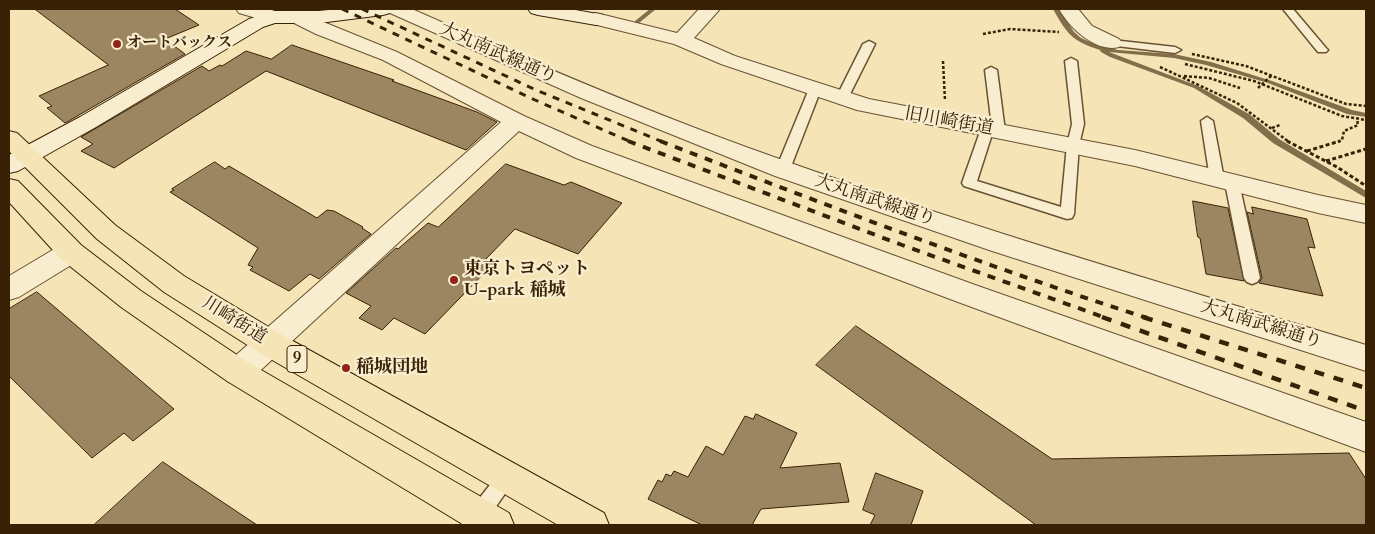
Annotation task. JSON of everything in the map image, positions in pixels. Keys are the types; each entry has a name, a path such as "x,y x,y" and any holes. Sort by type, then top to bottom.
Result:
{"main road":[{"name":"川崎街道","path":"15,153 106,232 166,278 272,344 591,525"},
{"name":"9","path":"9,187 71,252 131,299 238,372 482,522"}],"street":[{"path":"246,9 273,17 299,18 341,16 383,9"},
{"name":"大丸南武線通り","path":"397,9 624,109 783,170 939,224 1366,358"},
{"name":"旧川崎街道","path":"538,9 596,19 681,40 728,60 842,98 895,112 1136,158 1224,181 1366,214"},
{"path":"681,40 710,9"},
{"path":"1068,9 1085,30 1112,43"},
{"path":"15,153 256,23 273,17"},
{"path":"299,18 323,30 390,56 516,121 594,156 968,294 1366,437"},
{"path":"238,372 272,344 516,121"},
{"path":"9,289 71,252"}],"lane":[{"path":"1288,9 1322,50"},
{"path":"1112,43 1175,50"},
{"path":"842,98 869,44"},
{"path":"1137,46 1147,61"},
{"path":"991,70 993,130 969,183 1067,214 1073,145 1078,124 1071,61"},
{"path":"783,170 815,89"},
{"path":"1207,122 1252,278"},
{"path":"482,522 507,478"}],"path":[{"path":"983,34 1006,30 1057,32"},
{"path":"1175,50 1246,66 1346,104 1366,106"},
{"path":"943,61 946,121"},
{"path":"1147,61 1237,103 1288,142 1326,161 1366,186"},
{"path":"1147,61 1179,62 1218,71 1262,84 1342,116 1366,120"},
{"path":"1258,88 1272,75"},
{"path":"1181,76 1209,78 1240,88"},
{"path":"1306,152 1322,146 1335,145 1342,140 1344,131 1358,125 1357,119"},
{"path":"1272,128 1280,125"},
{"path":"1326,161 1366,149"}],"building":[{"path":"35,9 175,9 199,25 165,39 185,54 65,123 47,108 52,106 39,96 108,65"},
{"path":"292,45 394,80 392,81 477,112 497,122 466,150 266,71 114,168 81,151 93,144 81,137 202,66 209,71 220,65 222,66 246,51 271,59"},
{"path":"215,162 225,169 229,166 317,218 327,210 334,211 363,227 371,234 319,279 310,274 289,291 250,270 253,267 248,265 258,248 170,192"},
{"path":"506,164 564,185 571,182 622,203 578,254 515,229 484,261 492,265 425,334 394,318 382,330 359,318 371,306 346,293 396,248 398,249 428,223 438,227"},
{"path":"1193,201 1228,208 1244,281 1206,274"},
{"path":"1252,207 1307,219 1315,248 1308,247 1323,296 1259,283 1262,278 1247,212 1253,214"},
{"path":"37,292 174,409 133,441 124,433 92,458 9,376 9,309"},
{"path":"856,326 1052,459 1349,453 1366,479 1366,525 1036,525 816,365"},
{"path":"756,414 797,433 780,468 840,463 849,502 761,509 752,525 702,525 648,499 658,480 662,482 666,474 671,476 674,471 688,477 706,446 723,455 745,416 753,419"},
{"path":"163,462 185,477 257,525 94,525"},
{"path":"876,473 923,491 911,525 870,525 875,515 863,510"}],"waterway":[{"path":"637,22 653,9"},
{"path":"1056,9 1072,33 1091,45 1118,52 1174,56 1208,63 1270,82 1350,112 1366,115"},
{"path":"1103,51 1196,87 1246,116 1276,141 1366,195"}],"railway":[{"path":"342,9 535,100 631,142"},
{"path":"362,9 536,90 663,142"},
{"path":"628,141 902,245 1106,318"},
{"path":"660,141 963,255 1147,318"},
{"path":"1102,317 1366,411"},
{"path":"1143,317 1366,388"}],"place":[{"name":"オートバックス","path":"117,44"},
{"name":"東京トヨペット U-park 稲城","path":"454,280"},
{"name":"稲城団地","path":"346,368"}]}
